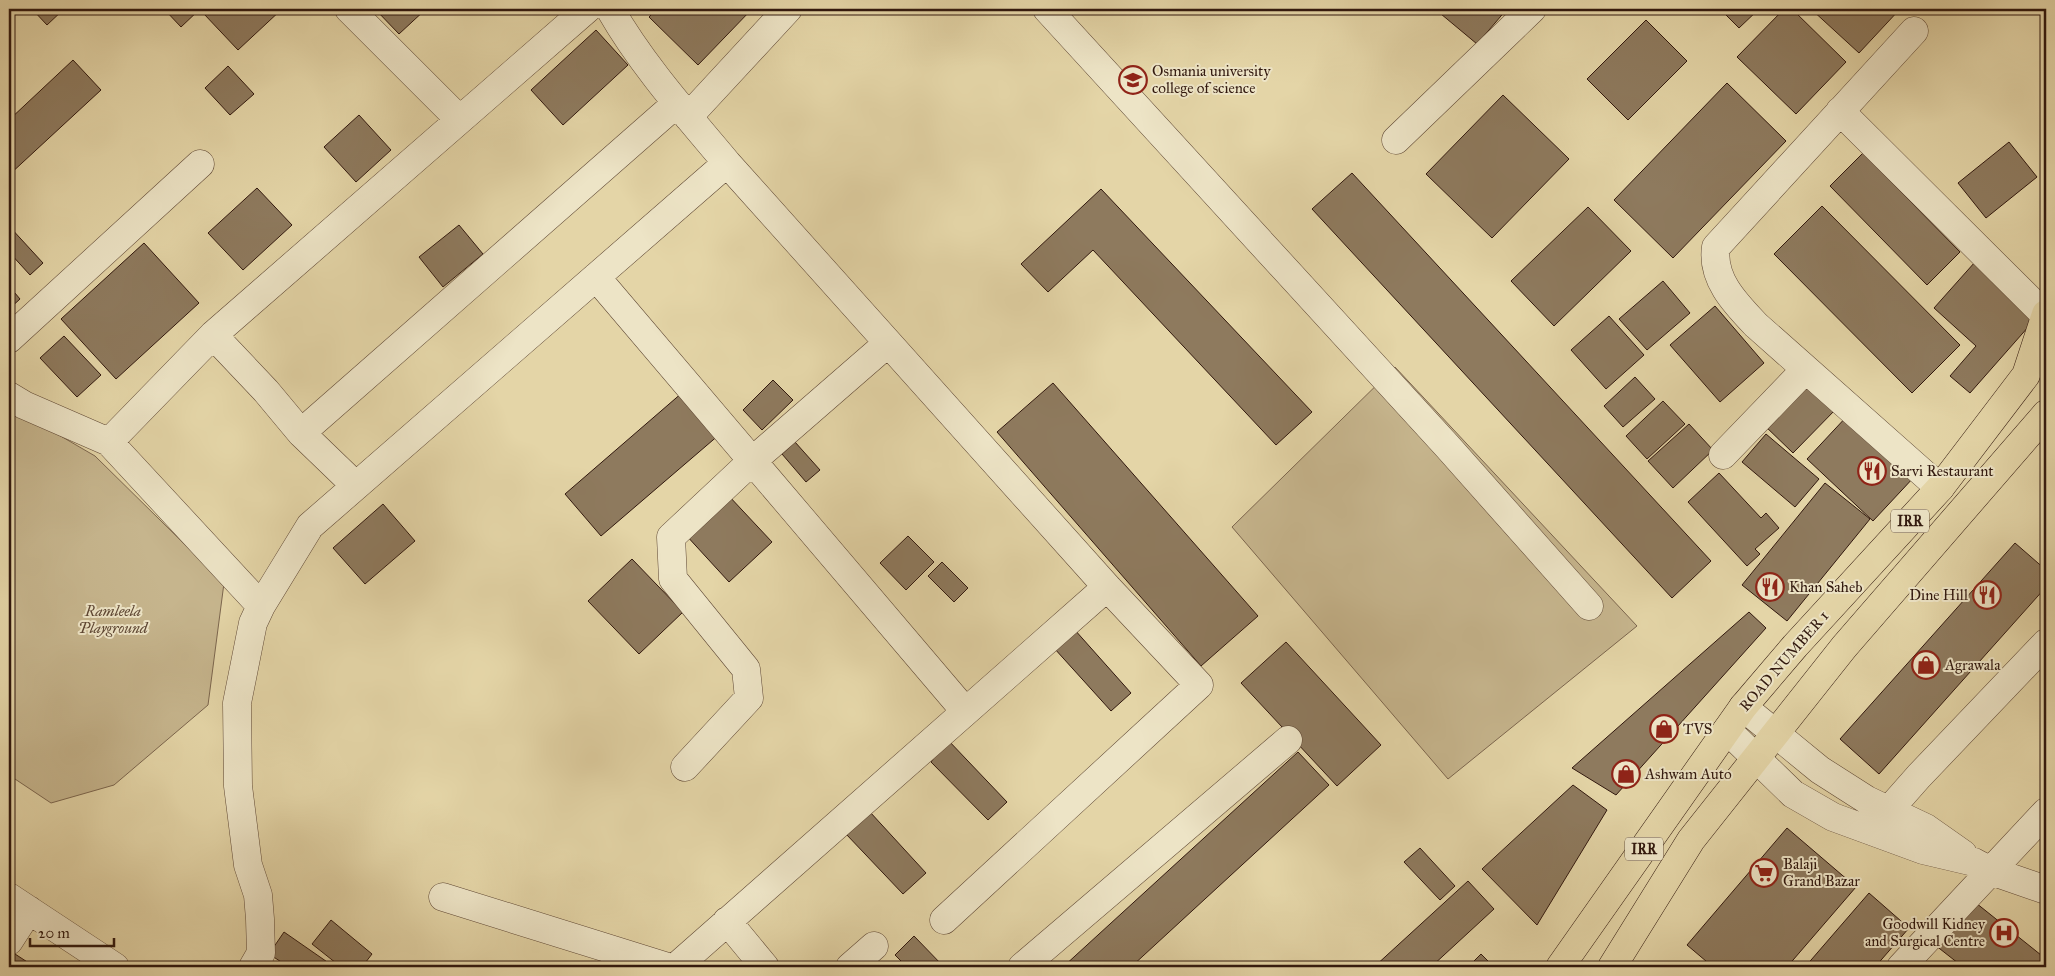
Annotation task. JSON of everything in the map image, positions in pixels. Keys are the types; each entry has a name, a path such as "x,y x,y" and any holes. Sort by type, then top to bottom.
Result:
{"main road":[{"name":"ROAD NUMBER 1","path":"1560,967 1743,707 1802,639 1940,488 2026,375 2046,315"},
{"name":"IRR","path":"1612,967 1691,840 1777,734 1844,647 2046,414"}],"street":[{"path":"349,9 459,118"},
{"path":"109,442 213,335 356,212 459,118 587,9"},
{"path":"610,9 623,32 683,110 727,163 1107,587 1199,685 944,920"},
{"path":"301,433 683,110 788,9"},
{"path":"1046,9 1447,446 1589,606"},
{"path":"1396,140 1532,9"},
{"path":"1914,32 1716,247 1714,258 1731,300 1805,370 1940,488"},
{"path":"1840,111 2046,315"},
{"path":"253,967 261,953 260,919 258,895 248,865 238,786 237,703 253,622 261,606 310,526 727,163"},
{"path":"9,340 200,164"},
{"path":"596,277 751,462 965,711"},
{"path":"213,335 266,391 301,433 356,486"},
{"path":"685,767 749,698 746,669 673,579 671,537 751,462 888,343"},
{"path":"1723,454 1805,370"},
{"path":"9,396 24,405 109,442 261,606"},
{"path":"676,967 1107,587"},
{"path":"1889,810 1918,776 2046,643"},
{"path":"1743,707 1820,770 1867,800 1926,828 1982,867"},
{"path":"1727,730 1793,794 1833,817 1923,850 1982,867 2046,890"},
{"path":"1022,967 1288,740"},
{"path":"1901,967 1982,867 2046,812"},
{"path":"443,897 668,967"},
{"path":"9,941 19,903 115,967"},
{"path":"727,921 765,967"},
{"path":"850,967 874,946"}],"green space":[{"path":"1395,367 1637,626 1448,779 1232,527"},
{"name":"Ramleela Playground","path":"9,406 95,456 224,583 208,705 114,785 51,803 9,775"}],"building":[{"path":"32,9 64,9 47,25"},
{"path":"164,9 200,9 181,27"},
{"path":"210,9 282,9 238,50 204,14"},
{"path":"375,9 426,9 399,34"},
{"path":"657,9 752,9 698,65 649,17"},
{"path":"1435,9 1507,9 1477,44"},
{"path":"1720,9 1759,9 1739,28"},
{"path":"1784,9 1792,9 1846,62 1796,114 1737,57"},
{"path":"1811,9 1900,9 1859,53"},
{"path":"1646,20 1687,61 1628,120 1587,79"},
{"path":"596,30 628,65 563,125 531,90"},
{"path":"73,60 101,90 9,175 9,120"},
{"path":"228,66 254,94 230,115 205,88"},
{"path":"1727,83 1786,141 1673,258 1614,200"},
{"path":"1503,95 1569,159 1492,238 1426,174"},
{"path":"359,115 391,150 356,182 324,147"},
{"path":"2009,142 2037,177 1986,218 1958,183"},
{"path":"1863,153 1960,252 1927,285 1830,186"},
{"path":"1352,173 1711,561 1672,598 1312,209"},
{"path":"257,188 292,225 243,270 208,233"},
{"path":"1101,189 1312,412 1276,445 1093,250 1048,292 1021,264"},
{"path":"1822,206 1960,345 1912,393 1774,254"},
{"path":"1588,207 1631,251 1554,326 1511,281"},
{"path":"459,225 483,254 443,287 419,257"},
{"path":"9,226 43,263 30,275 9,252"},
{"path":"144,243 199,303 116,379 61,319"},
{"path":"1975,262 2037,317 1970,393 1950,376 1976,346 1934,308"},
{"path":"1663,281 1690,313 1647,350 1619,319"},
{"path":"9,286 20,299 9,309"},
{"path":"1715,306 1764,363 1720,402 1670,345"},
{"path":"1609,316 1644,355 1606,389 1571,350"},
{"path":"64,336 101,375 77,397 40,358"},
{"path":"1635,377 1655,399 1623,427 1604,406"},
{"path":"1808,379 1837,408 1793,453 1763,424"},
{"path":"773,380 793,400 762,430 743,410"},
{"path":"1053,383 1258,616 1201,666 997,432"},
{"path":"683,392 720,434 601,536 565,494"},
{"path":"1663,401 1685,424 1647,459 1626,436"},
{"path":"1849,414 1915,476 1873,521 1807,459"},
{"path":"1689,424 1713,450 1673,488 1648,461"},
{"path":"1766,434 1819,479 1795,507 1742,462"},
{"path":"795,442 820,470 806,482 782,454"},
{"path":"1719,473 1761,518 1766,513 1779,528 1755,549 1760,554 1747,566 1688,502"},
{"path":"1825,483 1870,519 1787,621 1742,585"},
{"path":"728,495 772,542 729,582 685,534"},
{"path":"383,504 415,541 365,584 333,548"},
{"path":"908,536 934,562 906,590 880,563"},
{"path":"2015,543 2046,570 2046,587 1879,774 1840,739"},
{"path":"632,559 683,612 639,654 588,601"},
{"path":"942,562 968,588 954,602 928,576"},
{"path":"1749,612 1766,628 1616,795 1572,768"},
{"path":"1074,629 1131,693 1111,711 1054,648"},
{"path":"1286,642 1381,745 1337,786 1241,683"},
{"path":"947,739 1007,802 988,820 931,762"},
{"path":"1298,752 1329,785 1131,967 1063,967"},
{"path":"1573,785 1607,810 1537,925 1482,869"},
{"path":"870,812 926,873 903,894 846,834"},
{"path":"1787,828 1856,887 1787,967 1713,967 1687,945"},
{"path":"1420,848 1455,886 1440,900 1404,862"},
{"path":"1468,881 1494,909 1431,967 1374,967"},
{"path":"1869,893 1909,928 1875,967 1805,967"},
{"path":"1971,899 2046,959 2040,967 1963,967 1935,945"},
{"path":"331,920 372,954 362,967 341,967 312,944"},
{"path":"284,932 333,966 289,967 269,954"},
{"path":"914,936 944,967 907,967 895,955"},
{"path":"15,954 35,967 9,967"},
{"path":"1481,954 1494,967 1468,967"}],"place":[{"name":"Osmania university college of science","path":"1133,80"},
{"name":"Sarvi Restaurant","path":"1872,471"},
{"name":"Khan Saheb","path":"1770,587"},
{"name":"Dine Hill","path":"1987,595"},
{"name":"Agrawala","path":"1926,665"},
{"name":"TVS","path":"1664,729"},
{"name":"Ashwam Auto","path":"1626,774"},
{"name":"Balaji Grand Bazar","path":"1764,873"},
{"name":"Goodwill Kidney and Surgical Centre","path":"2004,933"}]}
